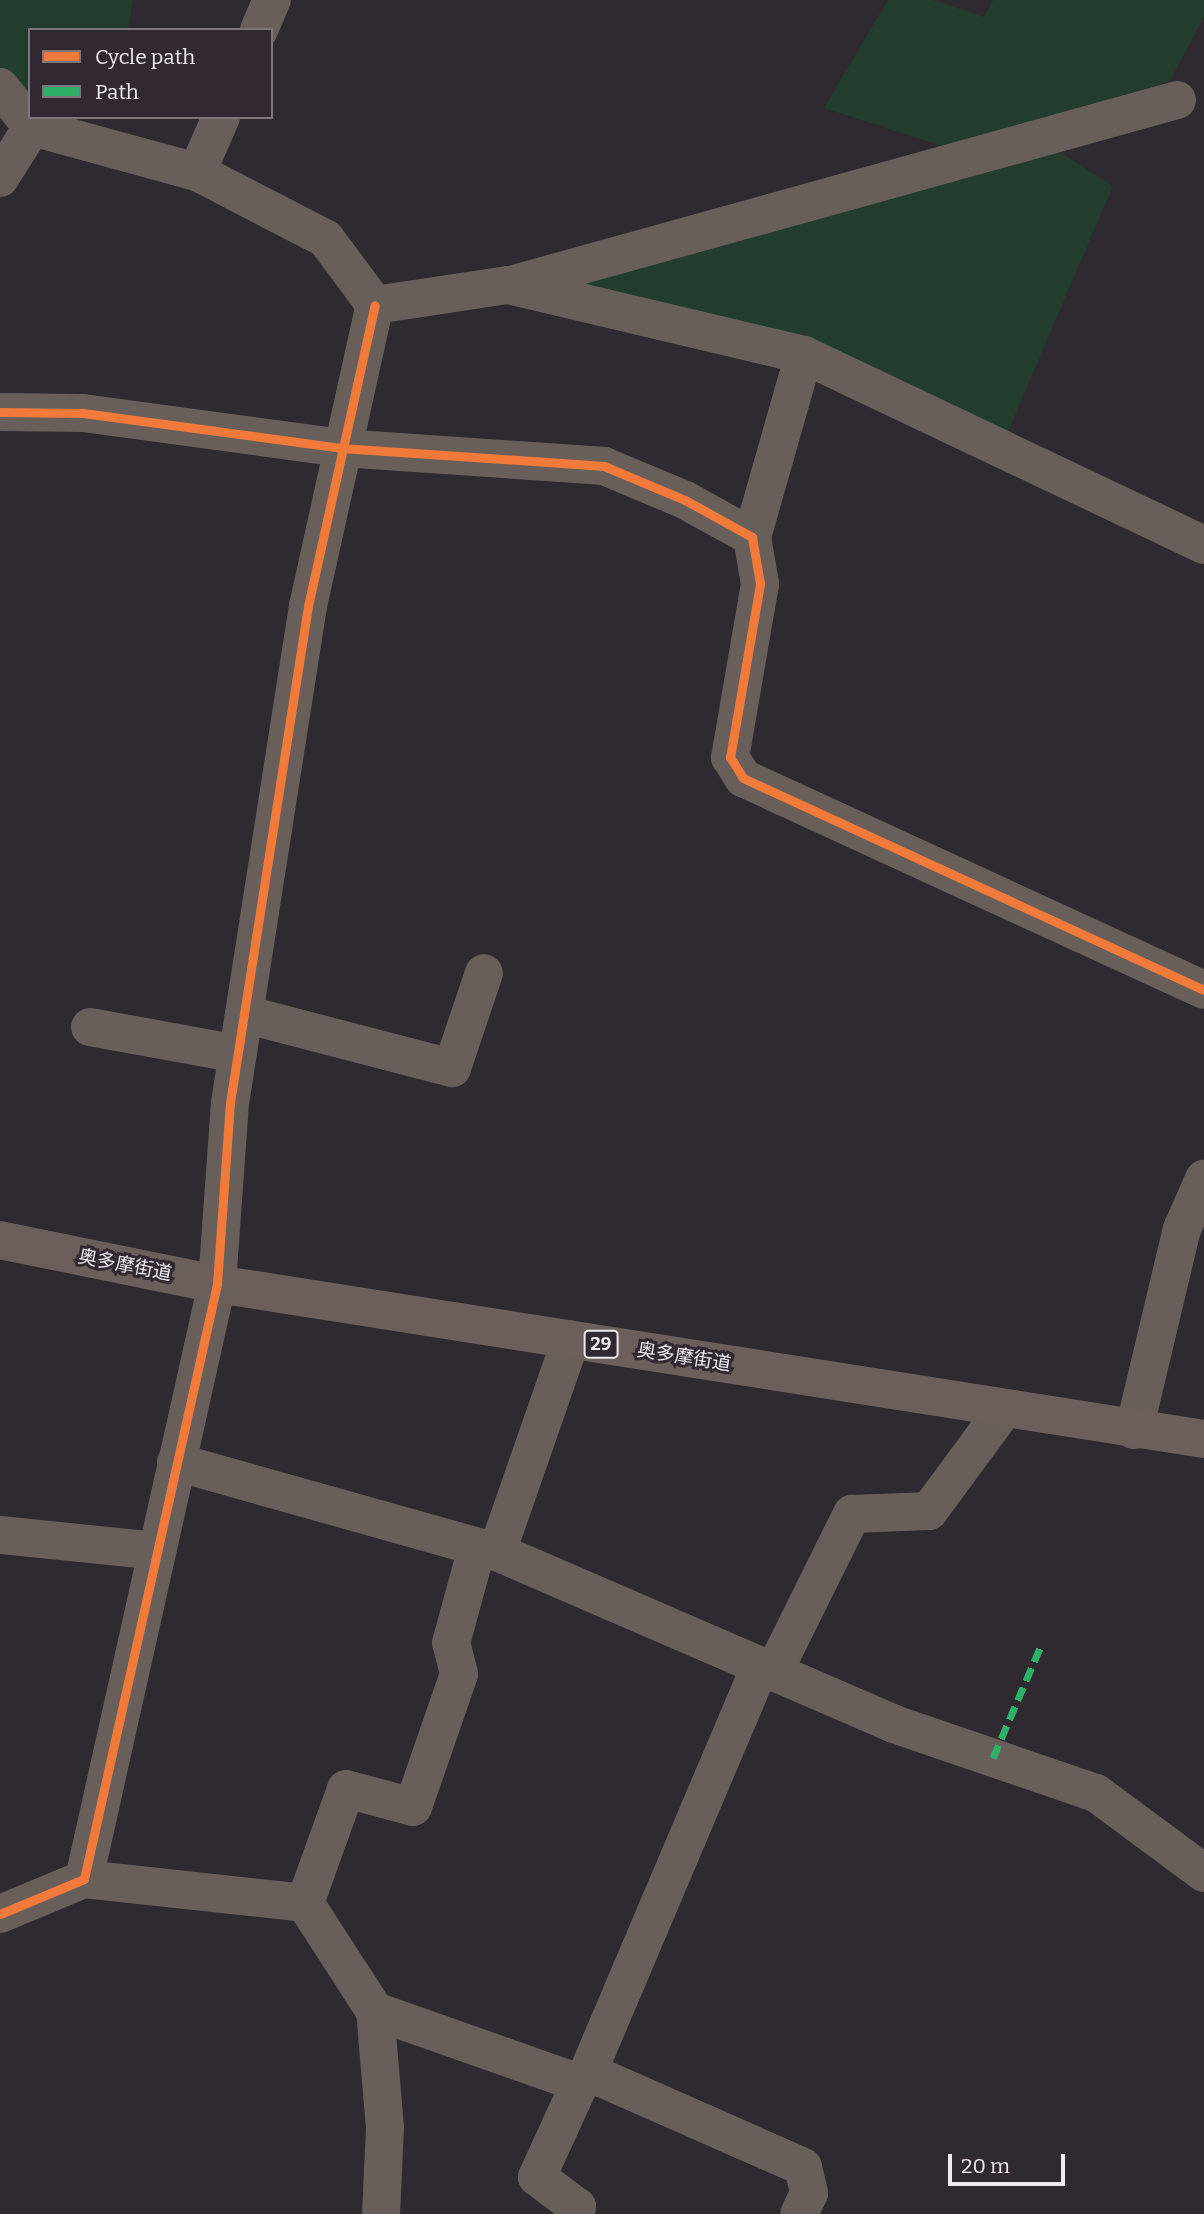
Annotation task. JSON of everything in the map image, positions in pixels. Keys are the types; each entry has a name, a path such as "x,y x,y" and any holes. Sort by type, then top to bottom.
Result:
{"main road":[{"name":"奥多摩街道","path":"0,1240 217,1284 1133,1430 1204,1439"}],"street":[{"path":"260,28 272,0"},
{"path":"0,87 32,127 197,173 326,239 375,305 341,448 308,606 238,1054 217,1284 84,1879"},
{"path":"375,305 508,285 1177,100"},
{"path":"197,173 220,119"},
{"path":"0,178 32,127"},
{"path":"508,285 804,355 1204,545"},
{"path":"804,355 752,537 760,584 730,758 743,778 1204,990"},
{"path":"0,412 83,413 341,448 604,466 685,500 752,537"},
{"path":"244,1014 452,1068 484,973"},
{"path":"90,1027 238,1054"},
{"path":"1133,1430 1182,1229 1204,1179"},
{"path":"305,1903 346,1789 413,1807 459,1674 451,1643 571,1339"},
{"path":"574,2214 577,2207 537,2177 584,2078 755,1679 776,1665 852,1514 929,1511 1005,1408"},
{"path":"176,1462 487,1550 765,1672 894,1724 1096,1793 1204,1873"},
{"path":"0,1535 157,1552"},
{"path":"0,1914 84,1879 305,1903"},
{"path":"305,1903 375,2011 385,2127 381,2214"},
{"path":"375,2011 584,2078 803,2167 809,2193 799,2214"}],"green space":[{"path":"0,0 133,0 128,28 28,28 28,107 0,73"},
{"path":"888,0 933,0 984,17 993,0 1204,0 1204,17 1170,81 948,148 824,108"},
{"path":"1057,150 1113,186 1006,436 557,280"}],"marked path":[{"path":"993,1758 1042,1643"}],"cycle path":[{"path":"0,1914 84,1879 217,1284 230,1103 308,606 375,305"},
{"path":"0,412 83,413 341,448 604,466 685,500 752,537 760,584 730,757 743,778 1204,990"}]}
